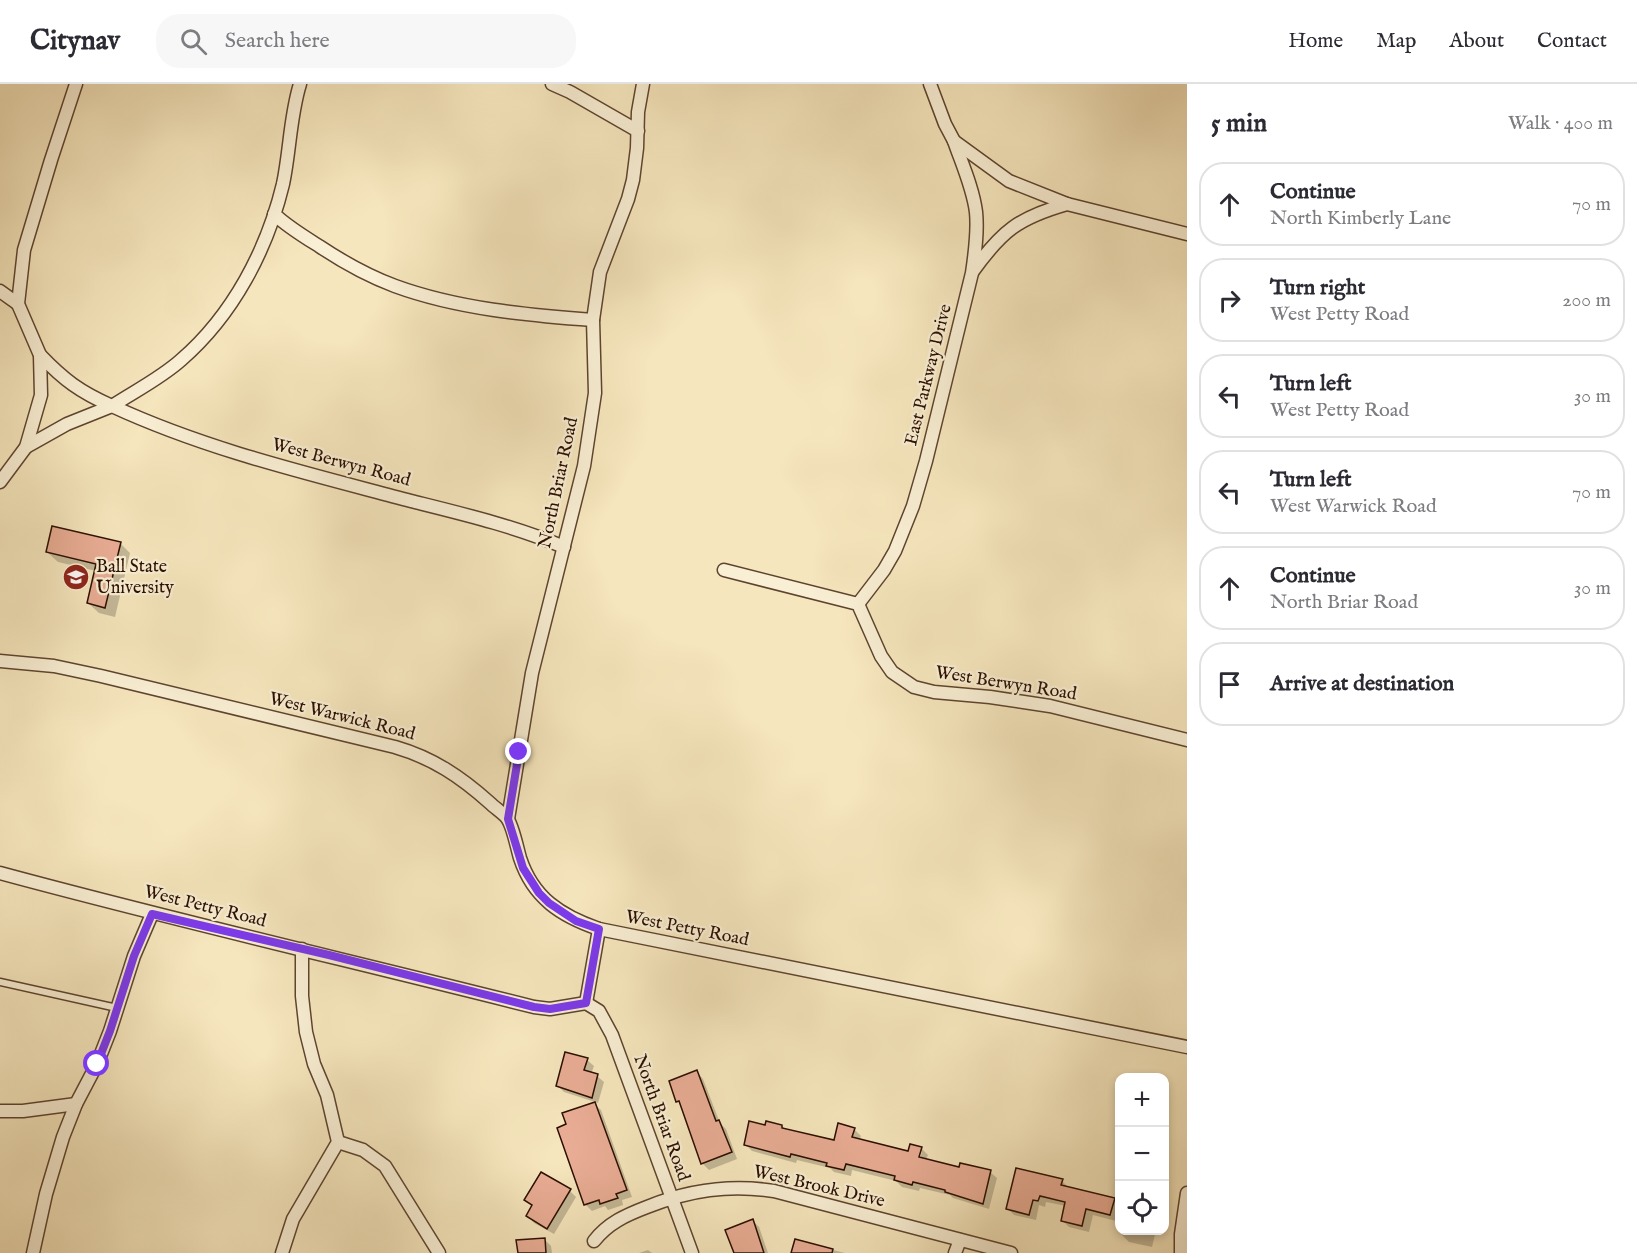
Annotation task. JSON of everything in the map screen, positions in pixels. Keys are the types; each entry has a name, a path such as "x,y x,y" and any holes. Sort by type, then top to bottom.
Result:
{"street":[{"path":"0,482 26,447 41,395 40,355 18,304 24,250 76,84"},
{"path":"26,447 67,423 112,406 166,372 211,332 246,278 274,214 283,182 300,84"},
{"path":"552,84 638,131"},
{"name":"North Briar Road","path":"508,819 532,673 584,466 595,393 593,320 600,272 633,180 638,112 643,84"},
{"name":"East Parkway Drive","path":"858,604 890,561 913,506 972,273 976,244 976,213 972,191 930,84"},
{"path":"954,141 1009,181 1066,204 1187,234"},
{"path":"972,273 993,243 1016,224 1040,212 1066,204"},
{"path":"274,214 288,227 348,265 395,286 454,302 530,315 593,320"},
{"path":"0,291 18,304"},
{"name":"West Berwyn Road","path":"40,355 68,382 92,397 178,434 252,458 513,527 564,546"},
{"path":"724,570 858,604"},
{"name":"West Berwyn Road","path":"858,604 881,656 892,672 914,687 934,692 1050,706 1187,740"},
{"name":"West Warwick Road","path":"0,661 54,666 402,749 443,766 469,784 508,819"},
{"path":"508,819 523,868 539,893 561,913 599,929"},
{"name":"West Petty Road","path":"0,873 152,914 534,1007 550,1009 586,1003 599,929 1187,1047"},
{"path":"33,1253 52,1172 76,1104 97,1064 134,956 152,914"},
{"path":"282,1253 293,1219 338,1142 327,1095 314,1064 306,1032 302,996 302,949"},
{"name":"North Briar Road","path":"586,1003 599,1011 612,1035 692,1253"},
{"path":"0,1111 23,1112 76,1104"},
{"path":"338,1142 363,1150 385,1166 439,1253"},
{"name":"West Brook Drive","path":"594,1242 610,1225 623,1216 671,1197 713,1188 752,1188 774,1191 1011,1253"},
{"path":"1181,1253 1181,1234 1187,1193"},
{"path":"955,1253 960,1240"}],"lane":[{"path":"0,982 117,1008"}],"building":[{"path":"52,526 121,542 105,608 87,603 96,564 46,552"},
{"path":"565,1052 588,1058 584,1070 598,1074 592,1098 556,1086"},
{"path":"697,1070 716,1121 719,1120 732,1152 701,1164 679,1101 676,1102 669,1081"},
{"path":"595,1102 627,1190 616,1194 618,1198 600,1204 599,1200 584,1205 557,1128 566,1124 562,1113"},
{"path":"749,1121 765,1125 766,1121 782,1125 782,1128 834,1140 838,1123 855,1128 852,1137 908,1151 910,1144 922,1147 919,1157 959,1167 960,1163 991,1170 983,1204 945,1192 945,1190 894,1180 895,1176 846,1164 844,1170 791,1154 790,1157 744,1145"},
{"path":"1016,1168 1063,1179 1061,1185 1115,1198 1110,1215 1086,1209 1082,1226 1061,1221 1065,1202 1040,1196 1038,1201 1033,1200 1029,1215 1006,1209"},
{"path":"541,1172 571,1189 547,1229 526,1216 532,1205 524,1200"},
{"path":"753,1219 764,1253 734,1253 725,1230"},
{"path":"545,1238 546,1253 518,1253 516,1240"},
{"path":"795,1239 833,1249 832,1253 791,1253"}],"place":[{"name":"Ball State University","path":"76,577"}],"route":[{"path":"97,1064 110,1031 122,988 152,914 329,955 534,1007 550,1009 586,1003 599,929 561,913 539,893 523,868 508,819 519,752"}]}
